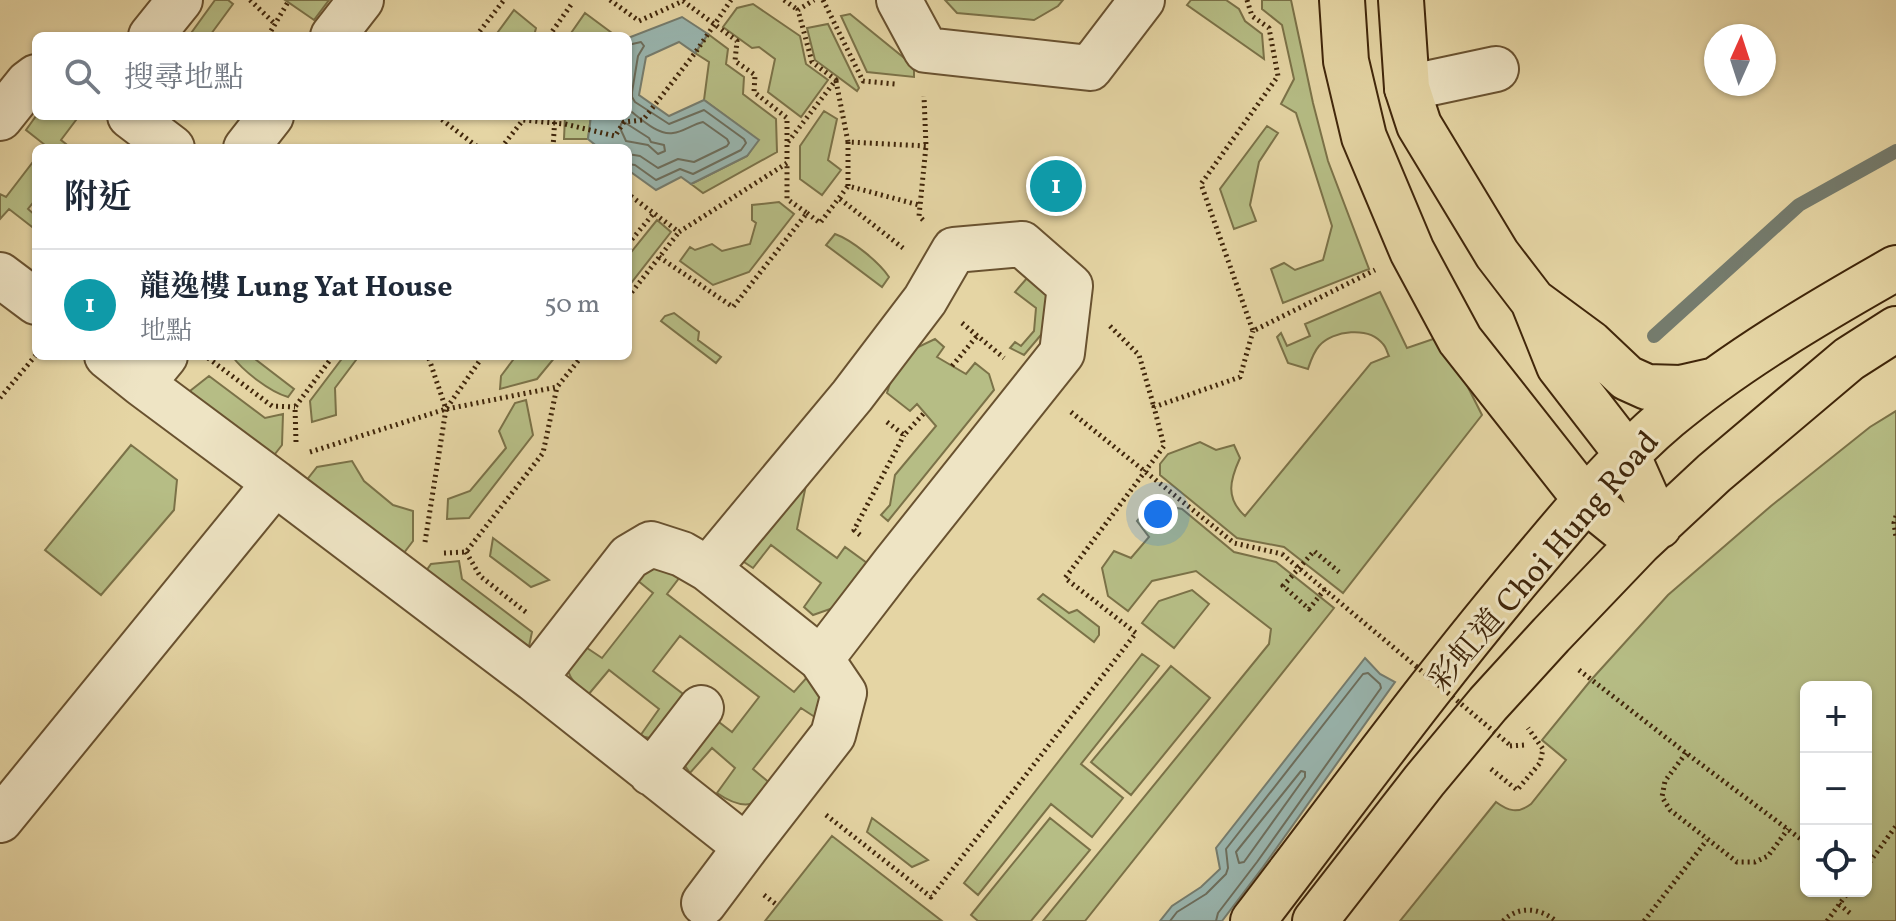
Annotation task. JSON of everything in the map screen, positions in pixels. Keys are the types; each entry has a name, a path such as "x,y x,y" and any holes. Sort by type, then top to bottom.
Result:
{"main road":[{"path":"1342,0 1346,61 1364,137 1412,251 1460,340 1586,500 1649,534"},
{"path":"1401,0 1407,88 1419,125 1497,254 1533,301 1559,366 1627,454 1649,534"},
{"name":"彩虹道 Choi Hung Road","path":"1253,921 1484,619 1627,454 1669,416 1779,338 1896,268"},
{"path":"1533,301 1590,343 1627,378 1647,387 1681,388 1720,379"},
{"name":"彩虹道 Choi Hung Road","path":"1315,921 1488,704 1649,534 1714,473 1849,359 1896,329"}],"lane":[{"path":"154,32 180,0"},
{"path":"336,32 361,0"},
{"path":"899,0 926,50 1090,68 1142,0"},
{"path":"1407,88 1496,69"},
{"path":"0,118 32,80"},
{"path":"135,120 167,144"},
{"path":"249,144 268,120"},
{"path":"708,569 852,396 925,300 944,268 1022,244 1070,286 1062,353 821,659"},
{"path":"0,275 32,299"},
{"path":"120,360 154,370 275,483 534,679 746,847"},
{"path":"0,820 275,483"},
{"path":"534,679 629,557 651,544 682,554 708,569 821,659 844,693 833,735 704,903"},
{"path":"651,773 701,708"}],"path":[{"path":"250,0 275,24"},
{"path":"479,32 504,0"},
{"path":"610,0 639,21 683,1 737,41 735,61 755,75 754,92 787,118 787,199 820,223 848,186 848,142 836,80 812,62 798,10 784,0"},
{"path":"557,120 615,136 624,122 643,120 731,0"},
{"path":"798,10 814,0"},
{"path":"823,0 863,81 909,85"},
{"path":"1154,407 1240,377 1253,331 1201,184 1278,76 1269,28 1252,16 1247,0"},
{"path":"552,32 572,1"},
{"path":"270,32 288,2"},
{"path":"788,143 836,80"},
{"path":"924,87 926,146 919,216 944,268 950,313 1234,543 1282,554 1510,745 1524,745"},
{"path":"442,120 474,144"},
{"path":"504,144 523,120"},
{"path":"553,144 555,120"},
{"path":"848,142 926,146"},
{"path":"632,292 679,232 787,163"},
{"path":"848,186 919,205"},
{"path":"632,197 679,232"},
{"path":"840,199 922,263 944,268"},
{"path":"632,239 654,213"},
{"path":"659,257 733,307 807,213"},
{"path":"1253,331 1382,266"},
{"path":"792,788 931,897 1136,633 1065,578 1164,446 1139,355 1070,286"},
{"path":"952,366 977,336"},
{"path":"0,398 32,360"},
{"path":"210,360 272,406 295,407"},
{"path":"296,439 295,407 330,360"},
{"path":"429,360 446,409"},
{"path":"403,580 423,554 446,409 480,360"},
{"path":"455,553 466,552 543,453 557,387 579,360"},
{"path":"275,483 296,456 446,409 557,387"},
{"path":"894,564 854,530 904,435"},
{"path":"1896,516 1896,537"},
{"path":"1325,589 1309,609 1283,586 1314,551 1339,572"},
{"path":"466,552 480,576 565,642"},
{"path":"1575,667 1800,838"},
{"path":"1491,769 1517,790 1540,763 1543,749 1525,724"},
{"path":"1501,757 1510,745"},
{"path":"1686,753 1665,781 1662,797 1670,810 1707,840 1737,862 1755,862 1768,856 1788,829"},
{"path":"1872,859 1896,826"},
{"path":"1644,921 1707,840"},
{"path":"1827,921 1844,897"},
{"path":"1839,904 1851,914"},
{"path":"1503,921 1527,909 1547,913 1556,921"}],"green space":[{"path":"215,0 228,0 233,4 212,32 192,32"},
{"path":"285,0 329,0 314,20"},
{"path":"945,0 1063,0 1034,20 957,13"},
{"path":"1191,0 1226,0 1239,9 1245,21 1262,34 1264,59 1187,5"},
{"path":"1262,0 1291,0 1328,161 1369,269 1283,303 1271,269 1284,263 1295,270 1323,260 1332,226 1296,113 1281,104 1294,79 1282,25 1262,9"},
{"path":"753,4 800,36 806,64 828,80 801,117 768,92 775,59 759,47 752,48 723,27 737,8"},
{"path":"514,10 536,28 535,32 498,32"},
{"path":"585,13 611,32 572,32"},
{"path":"850,14 914,66 914,77 867,72 841,16"},
{"path":"828,24 859,88 857,91 815,60 807,28"},
{"path":"708,34 728,49 726,64 744,77 743,94 776,119 777,152 703,193 691,184 747,156 758,140 704,100 709,62 695,53"},
{"path":"824,111 837,119 828,160 841,170 822,195 800,179 800,146"},
{"path":"33,120 76,120 61,140 66,144 44,144 26,130"},
{"path":"565,120 590,120 588,139 564,139"},
{"path":"1267,126 1278,133 1259,162 1250,205 1256,221 1234,229 1220,189"},
{"path":"32,163 32,204 28,209 32,212 32,227 9,209 0,219 0,194 6,197"},
{"path":"779,202 794,214 749,272 713,285 680,261 690,247 695,250 712,244 722,251 750,244 756,223 752,220 752,205"},
{"path":"657,220 671,232 632,282 632,251"},
{"path":"835,234 857,246 885,271 889,277 882,287 826,245"},
{"path":"1028,277 1053,297 1046,329 1024,355 1010,348 1015,342 1021,346 1034,331 1036,308 1015,292"},
{"path":"1380,292 1407,348 1442,336 1482,415 1343,593 1284,547 1237,538 1160,475 1160,464 1168,454 1200,442 1216,450 1234,445 1240,458 1232,481 1232,496 1245,516 1371,363 1389,356 1377,338 1351,332 1333,336 1319,346 1308,369 1288,363 1277,337 1281,333 1287,346 1310,336 1305,324"},
{"path":"674,313 699,332 698,340 721,357 716,363 661,321"},
{"path":"935,339 944,347 937,357 966,374 975,363 989,374 994,390 888,521 881,515 890,505 895,475 936,426 917,404 910,411 887,393 891,380 916,348"},
{"path":"235,360 256,360 294,389 288,397 273,391"},
{"path":"341,360 356,360 335,388 336,415 312,422 310,401"},
{"path":"513,360 553,360 537,379 500,389 501,376"},
{"path":"209,376 265,418 283,414 282,445 271,459 196,400 190,391"},
{"path":"526,400 533,435 469,518 447,519 448,499 470,491 506,448 499,431 515,403"},
{"path":"1896,411 1896,921 1400,921 1496,802 1513,810 1531,804 1566,760 1542,740 1668,595 1771,506 1870,427"},
{"path":"131,445 177,480 174,510 101,595 45,550"},
{"path":"352,461 364,481 393,505 413,511 413,541 397,562 302,486 317,467"},
{"path":"807,480 797,529 837,558 845,547 867,563 836,607 813,615 804,607 821,583 771,545 753,568 741,560"},
{"path":"1151,503 1182,509 1234,552 1276,562 1334,608 1085,921 1043,921 1269,644 1271,629 1196,571 1152,581 1128,611 1108,596 1102,568 1114,551 1131,558 1149,537 1137,521"},
{"path":"493,538 549,580 531,587 490,556"},
{"path":"459,561 462,579 532,632 527,656 421,578 431,564"},
{"path":"636,564 686,569 667,594 794,692 817,666 827,725 801,708 753,769 778,790 762,800 741,804 717,793 735,768 712,748 690,773 683,763 711,716 732,732 759,697 680,636 653,671 691,700 655,739 640,736 659,709 609,670 588,695 570,676 568,665 575,640 602,658 653,593 627,572"},
{"path":"1192,590 1209,604 1174,648 1142,623 1159,601"},
{"path":"1043,594 1069,613 1077,610 1099,627 1099,635 1094,642 1038,599"},
{"path":"1142,654 1159,666 1081,764 1123,798 1092,837 1051,804 978,895 964,883"},
{"path":"1171,666 1210,698 1131,795 1091,762"},
{"path":"872,818 928,860 912,867 867,832"},
{"path":"1050,818 1090,850 1031,921 978,921 971,915"},
{"path":"832,836 942,921 765,921"}],"water":[{"path":"682,17 708,34 695,53 679,42 646,57 639,95 669,116 704,100 759,140 747,156 691,184 681,177 656,190 632,173 632,144 594,144 588,139 590,120 632,120 632,36"},
{"path":"1365,658 1380,674 1395,682 1222,921 1160,921 1172,906 1201,887 1220,869 1216,848"}],"waterway":[{"path":"1654,336 1799,205 1896,151"}],"place":[{"name":"龍逸樓 Lung Yat House","path":"1056,186"}]}
